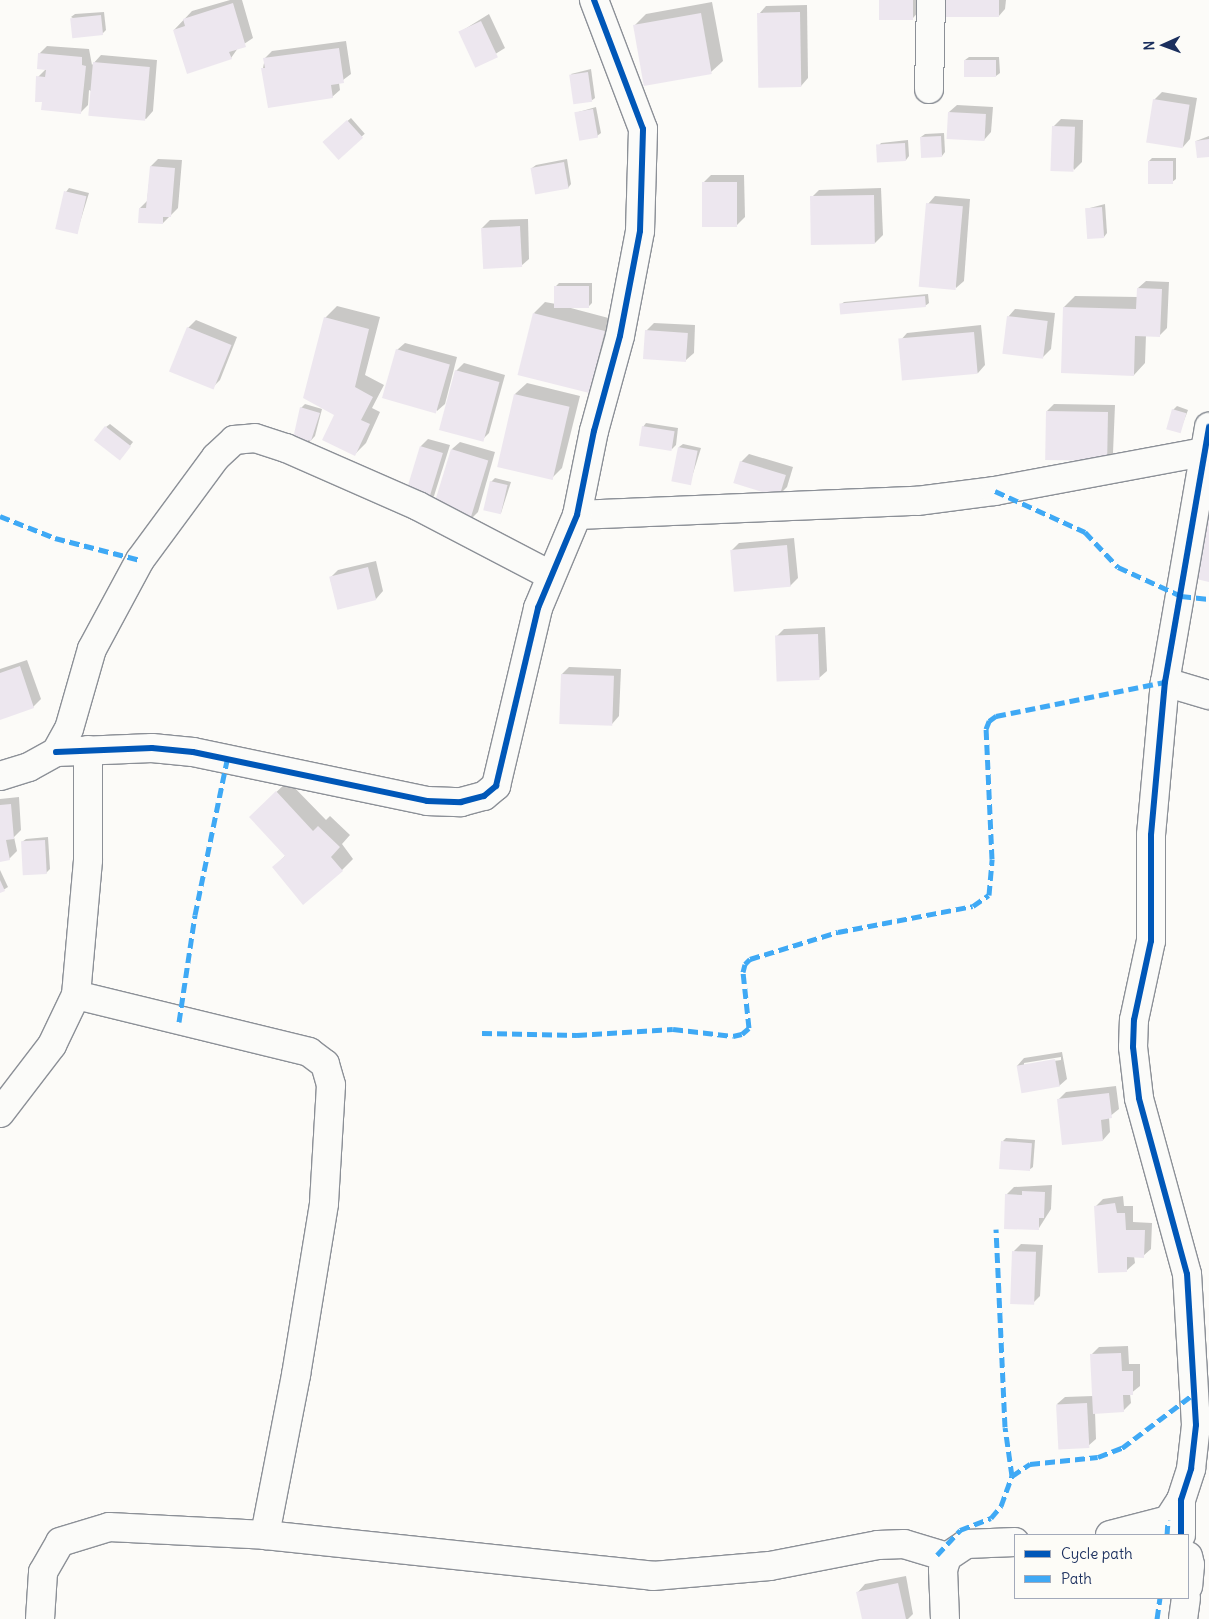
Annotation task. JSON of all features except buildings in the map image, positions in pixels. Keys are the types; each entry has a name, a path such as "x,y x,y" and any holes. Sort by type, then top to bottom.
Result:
{"street":[{"path":"0,776 29,767 56,752 152,748 193,752 427,801 461,802 484,796 496,786 502,768 524,659 550,575 577,515 594,431 620,336 640,231 644,179 643,129 594,0"},
{"path":"929,88 931,0"},
{"path":"56,752 69,730 92,650 140,560 216,456 234,440 255,438 286,448 418,506 550,575"},
{"path":"577,515 917,501 995,491 1206,439 1165,682 1151,835 1151,941 1134,1020 1133,1047 1139,1098 1187,1274 1196,1425 1191,1469 1181,1500 1168,1520 1114,1534"},
{"path":"1165,682 1209,695"},
{"path":"0,1113 52,1045 76,995 88,860 88,750"},
{"path":"76,995 309,1052 326,1064 332,1084 324,1204 296,1375 265,1535"},
{"path":"1181,1500 1181,1534"},
{"path":"40,1619 43,1572 60,1542 109,1526 265,1535 653,1576 770,1566 878,1545 904,1544 947,1557"},
{"path":"946,1619 943,1570 947,1557 966,1544 1014,1542"},
{"path":"1189,1560 1189,1576"},
{"path":"1182,1619 1186,1599"}],"marked path":[{"path":"995,491 1085,532 1118,567 1181,596 1209,599"},
{"path":"0,516 55,538 140,560"},
{"path":"482,1033 577,1035 673,1029 733,1036 742,1034 749,1028 743,972 745,964 750,959 838,932 973,906 989,895 992,859 986,729 989,721 996,716 1165,682"},
{"path":"179,1022 195,915 227,760"},
{"path":"937,1555 960,1530 991,1518 1001,1506 1012,1476 1005,1427 996,1229"},
{"path":"1012,1476 1030,1464 1098,1457 1122,1448 1195,1393"},
{"path":"1167,1534 1168,1520"},
{"path":"1157,1619 1160,1599"}],"cycle path":[{"path":"56,752 152,748 193,752 427,801 461,802 484,796 496,786 538,608 577,515 594,431 620,336 640,231 643,129 594,0"},
{"path":"1181,1534 1181,1500 1191,1469 1196,1425 1187,1274 1139,1098 1133,1047 1134,1020 1151,941 1151,835 1165,682 1209,427"}]}
